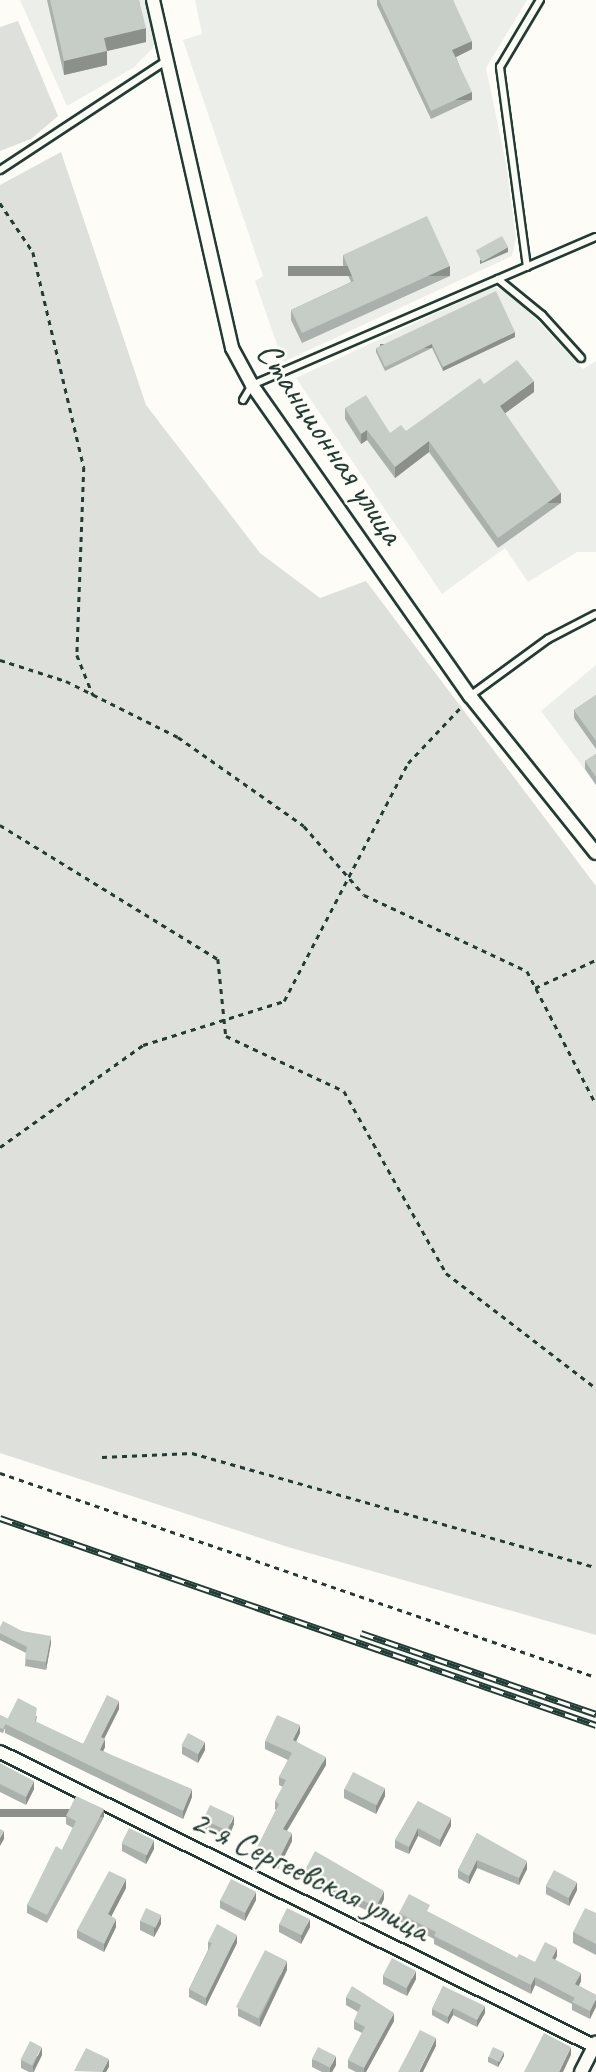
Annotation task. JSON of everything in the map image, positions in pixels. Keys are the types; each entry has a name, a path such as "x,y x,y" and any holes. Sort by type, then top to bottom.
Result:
{"street":[{"name":"Станционная улица","path":"153,0 232,348 251,385 470,696 595,850"},
{"name":"2-я Сергеевская улица","path":"0,1752 595,2046"},
{"path":"581,2072 595,2046"}],"lane":[{"path":"527,267 500,67 540,0"},
{"path":"0,170 154,66 168,61"},
{"path":"243,400 251,385 596,237"},
{"path":"498,279 542,315 581,358"},
{"path":"470,696 548,639 596,614"}],"path":[{"path":"0,203 33,252 84,467 77,655 93,695"},
{"path":"0,660 93,695 178,737 304,825 364,895 527,971 596,1104"},
{"path":"0,1147 143,1045 284,1001 408,763 470,696"},
{"path":"0,825 218,959 226,1036 344,1091 446,1273 596,1388"},
{"path":"535,988 596,960"},
{"path":"102,1457 192,1453 596,1567"},
{"path":"0,1474 596,1677"}],"shaded area":[{"path":"20,0 149,0 157,33 153,48 133,68 67,106"},
{"path":"195,0 527,0 486,68 506,164 516,238 512,256 283,362 255,281 263,276 183,40 202,34"},
{"path":"18,21 58,116 31,139 0,151 0,27"},
{"path":"61,152 146,405 260,553 320,598 366,581 596,886 596,1635 288,1547 0,1453 0,185"},
{"path":"493,287 510,292 583,369 596,361 596,552 577,552 528,582 505,548 442,594 296,378"},
{"path":"596,665 596,785 541,711"}],"building":[{"path":"50,0 139,0 146,28 104,38 107,51 64,61"},
{"path":"379,0 453,0 472,41 452,50 472,92 431,111"},
{"path":"427,216 450,266 302,333 291,310 354,281 343,255"},
{"path":"502,236 508,247 482,262 476,251"},
{"path":"496,291 515,332 443,367 432,344 385,367 376,348"},
{"path":"517,360 534,381 500,406 561,493 498,538 429,441 395,467 367,430 361,434 345,408 366,395 390,433 401,425 406,431 480,378 484,384"},
{"path":"596,695 596,741 574,710"},
{"path":"596,754 596,777 585,761"},
{"path":"3,1621 22,1631 51,1636 46,1662 25,1659 27,1647 0,1633"},
{"path":"107,1695 119,1701 101,1737 105,1739 100,1750 192,1789 183,1811 5,1724 18,1698 37,1708 35,1721 83,1744"},
{"path":"0,1715 8,1719 3,1729 0,1728"},
{"path":"277,1715 300,1725 293,1740 326,1757 283,1829 292,1833 278,1861 256,1850 279,1804 275,1801 286,1780 279,1777 292,1753 265,1741"},
{"path":"188,1733 205,1742 198,1754 181,1745"},
{"path":"0,1763 34,1781 26,1797 0,1784"},
{"path":"353,1772 385,1788 376,1805 344,1789"},
{"path":"76,1796 104,1809 47,1915 27,1905 56,1846 62,1850 76,1821 66,1816"},
{"path":"418,1801 451,1818 440,1840 418,1828 409,1847 395,1840"},
{"path":"210,1805 234,1816 227,1830 203,1820"},
{"path":"129,1828 154,1840 147,1856 122,1843"},
{"path":"477,1833 527,1861 519,1878 477,1860 469,1876 458,1870"},
{"path":"315,1851 384,1891 376,1907 304,1872"},
{"path":"554,1870 577,1882 569,1898 546,1886"},
{"path":"109,1871 126,1879 108,1914 116,1919 104,1944 77,1930"},
{"path":"231,1879 256,1892 245,1913 220,1900"},
{"path":"409,1894 430,1905 427,1911 517,1958 519,1954 535,1962 545,1942 557,1948 552,1958 581,1973 575,1984 596,1995 590,2011 572,2002 575,1998 535,1977 531,1985 434,1936 436,1932 399,1913"},
{"path":"146,1908 161,1915 155,1928 140,1921"},
{"path":"287,1908 309,1919 302,1935 279,1924"},
{"path":"585,1908 596,1913 596,1944 573,1932"},
{"path":"217,1924 237,1935 206,1998 189,1989 212,1943 208,1942"},
{"path":"265,1950 287,1961 258,2018 236,2007"},
{"path":"392,1958 416,1971 406,1988 383,1976"},
{"path":"352,1986 394,2013 364,2068 348,2060 365,2027 354,2021 361,2005 346,1997"},
{"path":"443,1986 485,2006 477,2020 453,2008 448,2017 432,2009"},
{"path":"420,2030 436,2038 420,2072 398,2072"},
{"path":"544,2033 571,2047 559,2072 524,2072"},
{"path":"30,2041 42,2047 32,2066 20,2060"},
{"path":"318,2047 336,2056 330,2068 312,2059"},
{"path":"493,2047 504,2052 499,2062 489,2057"},
{"path":"86,2048 109,2059 102,2072 74,2071"}],"railway":[{"path":"0,1518 596,1725"},
{"path":"361,1633 596,1714"}]}
